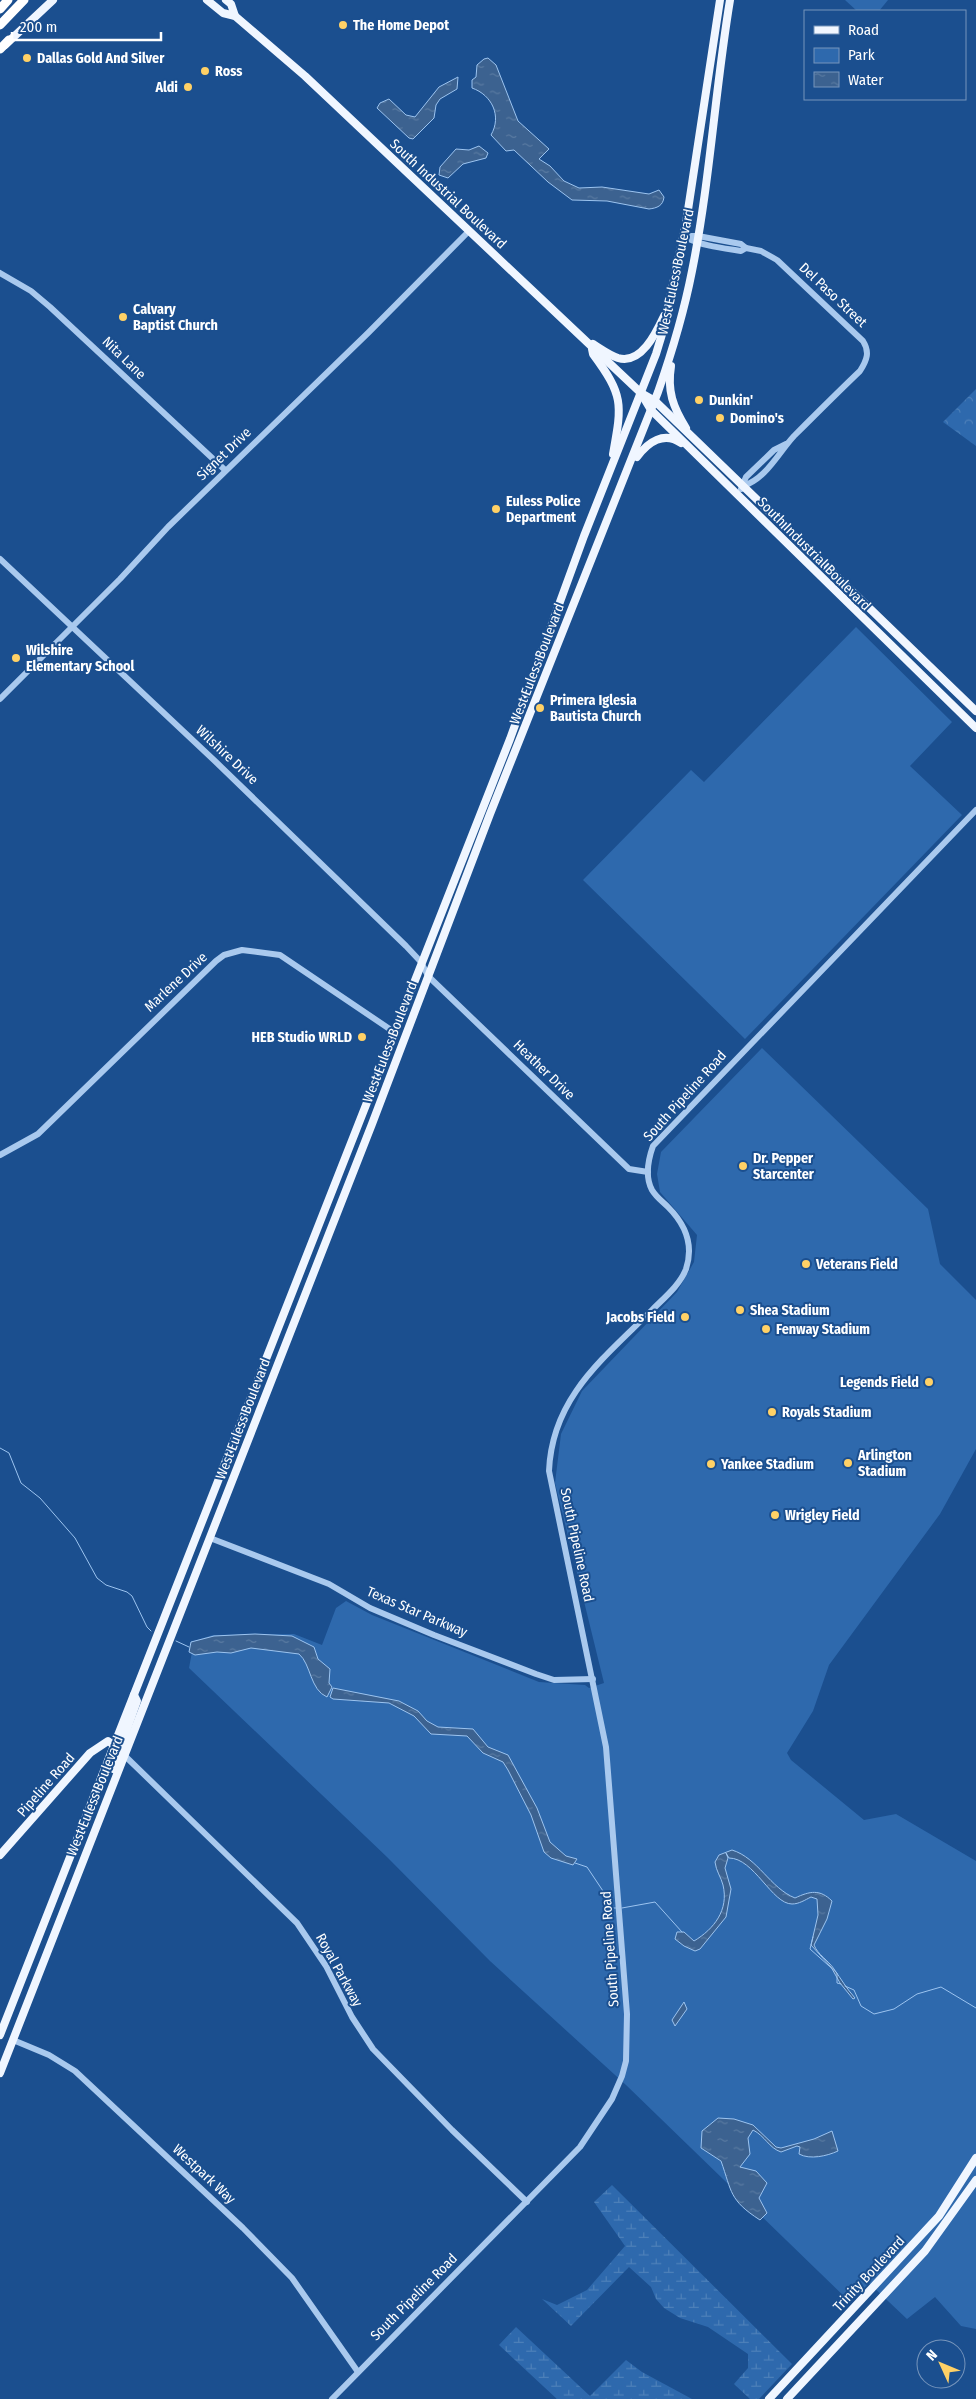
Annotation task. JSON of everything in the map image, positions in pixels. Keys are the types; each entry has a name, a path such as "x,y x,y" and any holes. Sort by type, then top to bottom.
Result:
{"highway":[{"path":"0,9 8,0"},
{"path":"0,24 24,0"},
{"path":"0,51 9,40"}],"main road":[{"path":"9,40 53,0"},
{"name":"South Industrial Boulevard","path":"207,0 223,14 235,16"},
{"name":"South Industrial Boulevard","path":"226,0 230,4 235,16 305,76 641,393 655,401 695,442 976,711"},
{"name":"West Euless Boulevard","path":"1,2032 511,737 591,520 656,354 670,300 683,236 720,0"},
{"name":"West Euless Boulevard","path":"0,2073 428,976 655,401 676,337 697,240 730,0"},
{"path":"584,339 619,358 631,358 639,354 652,339 670,300"},
{"path":"676,337 668,387 672,402 695,442"},
{"path":"591,347 593,354 614,384 620,405 610,470"},
{"name":"South Industrial Boulevard","path":"641,393 651,410 976,728"},
{"path":"632,462 650,443 665,438 676,440 693,451"},
{"path":"591,520 607,526"},
{"path":"815,572 823,563"},
{"path":"567,586 568,598 575,602"},
{"path":"197,1533 210,1538"},
{"path":"124,1755 122,1743 137,1701 134,1694"},
{"name":"Pipeline Road","path":"0,1855 90,1753 108,1741 114,1745"},
{"path":"98,1821 97,1812 118,1756 114,1745"},
{"path":"59,1887 69,1895"},
{"name":"Westpark Way","path":"1,2032 13,2040"},
{"name":"Trinity Boulevard","path":"770,2399 939,2216 976,2158"},
{"name":"Trinity Boulevard","path":"787,2399 925,2250 976,2180"}],"street":[{"name":"Signet Drive","path":"0,699 225,470 368,333 469,231"},
{"name":"Del Paso Street","path":"683,236 741,251 746,248 761,251 777,260 863,341 867,350 865,364 860,371 787,444 774,450 746,476 743,486 736,495"},
{"name":"Nita Lane","path":"0,273 31,291 50,307 225,470"},
{"name":"Wilshire Drive","path":"0,560 308,850 421,962 428,976"},
{"name":"South Pipeline Road","path":"332,2399 580,2147 619,2084 626,2061 627,2014 606,1746 549,1471 550,1452 564,1409 581,1382 667,1294 685,1270 689,1254 685,1229 670,1209 653,1192 648,1172 650,1154 657,1140 976,810"},
{"name":"Marlene Drive","path":"0,1155 38,1134 216,961 230,953 242,950 280,955 394,1032"},
{"name":"Heather Drive","path":"428,976 629,1169 648,1172"},
{"name":"Texas Star Parkway","path":"210,1538 329,1584 370,1608 536,1674 554,1680 592,1678"},
{"name":"Royal Parkway","path":"124,1755 297,1923 326,1966 352,2017 373,2049 526,2202"},
{"name":"Westpark Way","path":"13,2040 49,2055 76,2071 243,2228 292,2278 358,2372"}],"green space":[{"path":"845,0 888,0 880,10 856,10"},
{"path":"976,389 976,446 943,422"},
{"path":"856,627 952,722 910,766 962,815 745,1039 583,880 691,770 704,782"},
{"path":"762,1048 928,1209 940,1264 976,1300 976,1449 940,1514 829,1665 813,1711 787,1753 791,1760 864,1820 896,1814 976,1861 976,2329 961,2326 935,2297 907,2319 869,2283 850,2302 626,2085 490,1961 387,1857 189,1668 194,1641 213,1635 294,1634 322,1645 336,1608 346,1601 372,1615 539,1682 585,1685 589,1688 604,1683 555,1483 561,1434 582,1391 677,1292 694,1262 697,1235 660,1192 657,1174 661,1152"},
{"path":"612,2185 792,2364 759,2399 750,2399 734,2384 748,2368 748,2354 708,2327 680,2318 664,2308 656,2299 651,2287 629,2267 571,2326 542,2299 557,2305 587,2290 625,2246 594,2202"},
{"path":"516,2327 590,2396 626,2360 642,2372 692,2399 557,2399 499,2345"}],"water":[{"path":"488,58 496,65 518,121 549,149 539,159 550,166 564,181 579,188 602,187 649,194 659,190 664,197 661,204 649,209 607,201 572,200 548,182 514,150 506,151 491,135 494,128 495,114 490,101 479,91 472,88 472,80 476,77 477,65"},
{"path":"458,77 457,89 440,99 436,105 434,118 413,139 409,138 377,108 380,103 389,99 406,115 415,117 439,87"},
{"path":"479,146 488,153 486,158 463,164 448,178 439,175 440,167 456,149 469,150"},
{"path":"255,1634 292,1636 314,1647 318,1659 330,1669 329,1683 332,1687 327,1697 317,1689 303,1658 299,1654 251,1648 231,1653 217,1652 195,1655 189,1652 191,1642 214,1636"},
{"path":"333,1688 399,1701 418,1711 427,1721 438,1727 473,1729 488,1747 508,1755 537,1808 550,1842 566,1856 577,1859 573,1865 551,1858 544,1852 531,1815 503,1762 483,1753 467,1736 431,1734 414,1716 389,1703 333,1699 330,1697"},
{"path":"732,1850 749,1859 778,1887 795,1898 815,1892 823,1894 832,1901 827,1919 814,1945 855,1998 853,1999 840,1983 831,1967 811,1945 818,1915 817,1899 811,1897 795,1904 785,1902 777,1897 747,1865 729,1858 726,1853 728,1858 725,1868 731,1889 726,1917 700,1949 695,1951 675,1939 677,1932 684,1932 694,1941 714,1925 724,1903 723,1885 715,1862 719,1855"},
{"path":"684,2002 687,2009 675,2026 672,2020"},
{"path":"718,2118 734,2119 753,2125 776,2147 781,2148 814,2139 832,2131 838,2151 824,2156 808,2157 799,2154 800,2147 797,2146 781,2152 773,2148 761,2135 753,2130 748,2138 750,2154 740,2167 756,2171 767,2183 759,2198 767,2213 760,2220 742,2207 733,2195 721,2161 701,2148 702,2131"}],"waterway":[{"path":"0,1448 9,1453 21,1483 40,1498 75,1538 97,1578 106,1585 127,1592 132,1596 147,1627 151,1631"},
{"path":"176,1641 189,1647"},
{"path":"575,1863 587,1867 603,1891 610,1908 616,1908"},
{"path":"622,1908 655,1902 682,1932"},
{"path":"813,1937 810,1949 837,1973 837,1983 841,1984"},
{"path":"845,1986 854,1990 861,2006 874,2014 894,2009 917,1994 941,1987 976,2008"}],"place":[{"name":"The Home Depot","path":"343,25"},
{"name":"Dallas Gold And Silver","path":"27,58"},
{"name":"Ross","path":"205,71"},
{"name":"Aldi","path":"188,87"},
{"name":"Calvary Baptist Church","path":"123,317"},
{"name":"Dunkin'","path":"699,400"},
{"name":"Domino's","path":"720,418"},
{"name":"Euless Police Department","path":"496,509"},
{"name":"Wilshire Elementary School","path":"16,658"},
{"name":"Primera Iglesia Bautista Church","path":"540,708"},
{"name":"HEB Studio WRLD","path":"362,1037"},
{"name":"Dr. Pepper Starcenter","path":"743,1166"},
{"name":"Veterans Field","path":"806,1264"},
{"name":"Shea Stadium","path":"740,1310"},
{"name":"Jacobs Field","path":"685,1317"},
{"name":"Fenway Stadium","path":"766,1329"},
{"name":"Legends Field","path":"929,1382"},
{"name":"Royals Stadium","path":"772,1412"},
{"name":"Arlington Stadium","path":"848,1463"},
{"name":"Yankee Stadium","path":"711,1464"},
{"name":"Wrigley Field","path":"775,1515"}]}
